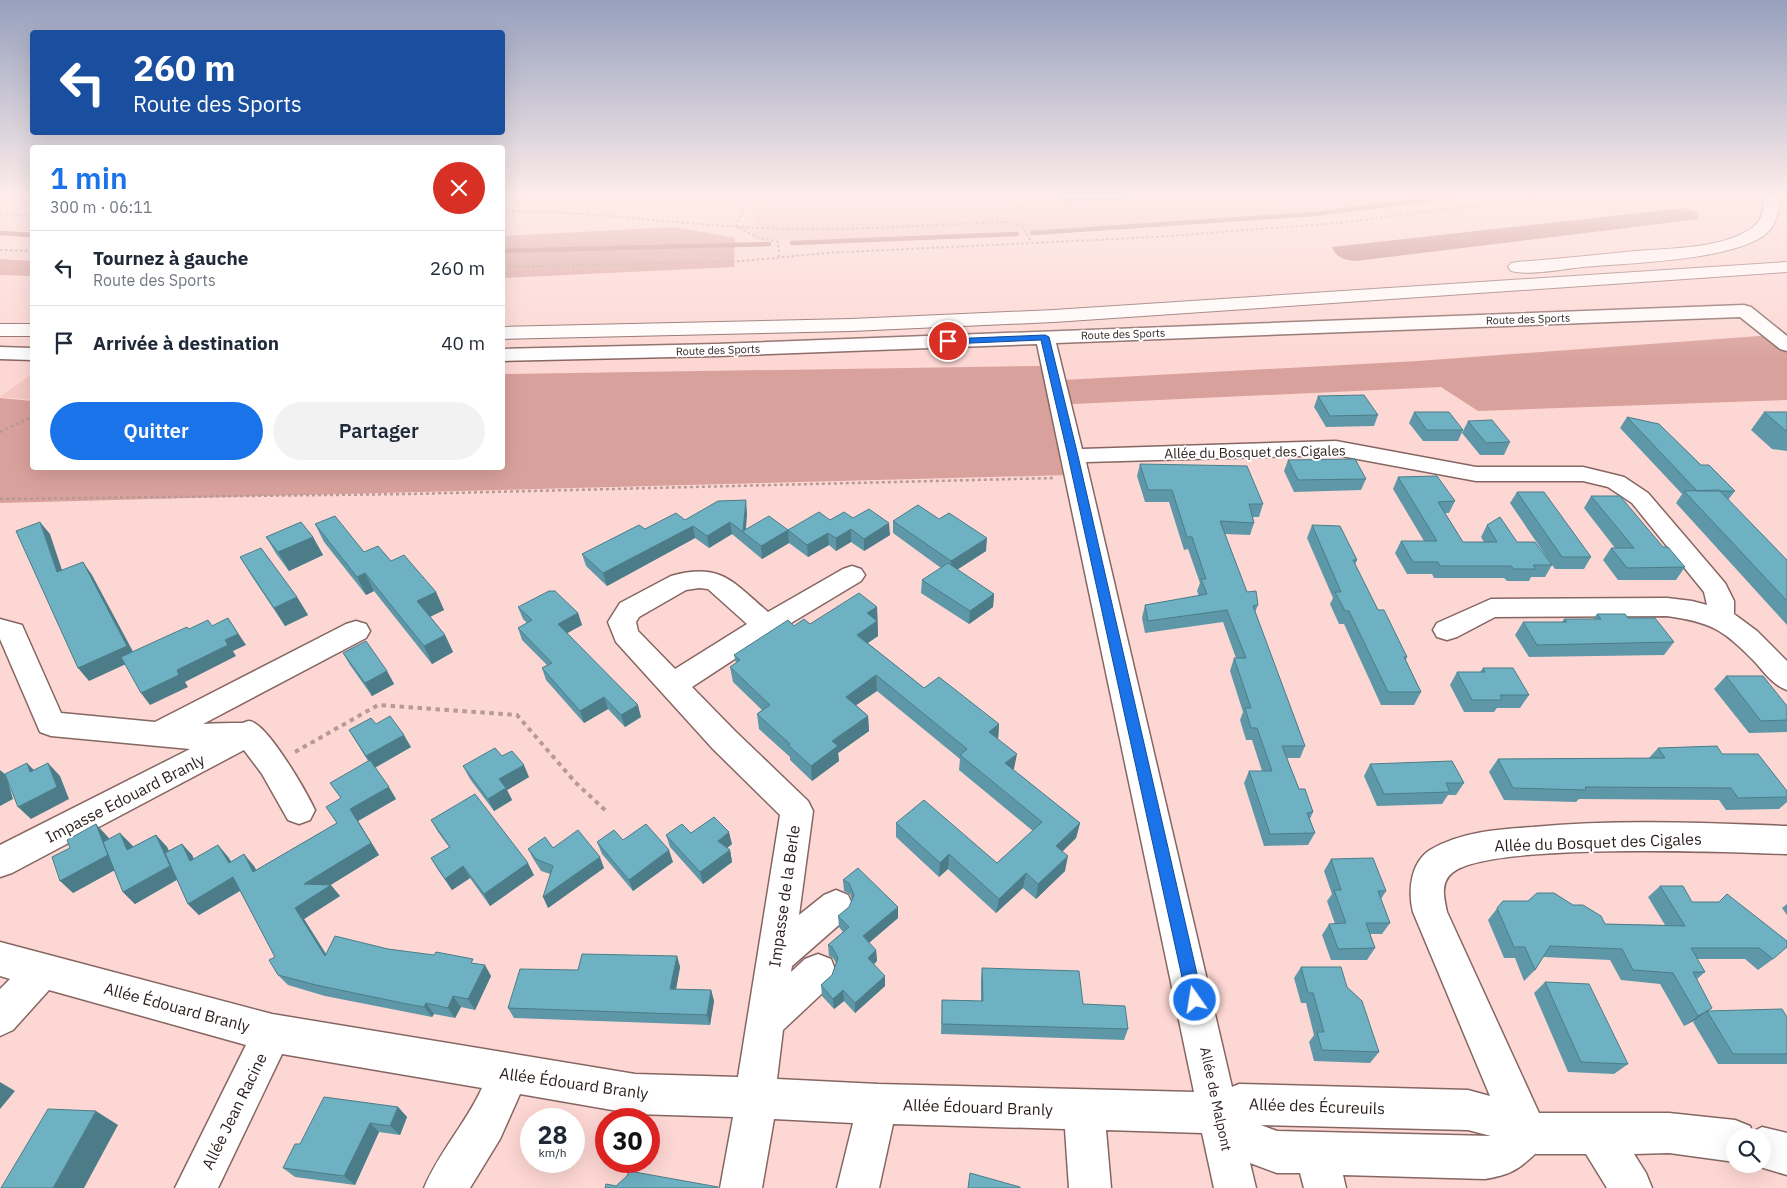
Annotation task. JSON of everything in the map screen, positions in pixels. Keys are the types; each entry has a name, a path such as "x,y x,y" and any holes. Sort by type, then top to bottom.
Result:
{"highway":[{"path":"873,310 1436,275 1688,251"},
{"path":"505,320 873,310 1263,292 1787,256"},
{"path":"1049,327 1787,267"},
{"path":"505,333 852,325 1049,327 1304,308 1538,296 1787,280"},
{"path":"0,316 30,316"},
{"path":"0,330 30,330"}],"street":[{"name":"Route des Sports","path":"505,355 717,350 1049,327 1744,311 1787,345"},
{"name":"Allée de Malpont","path":"1049,327 1076,467 1221,1116 1235,1188"},
{"path":"0,353 30,354"},
{"name":"Allée du Bosquet des Cigales","path":"1076,467 1336,448 1476,474 1584,474 1616,482 1640,498 1716,589 1721,601 1720,618"},
{"path":"674,684 766,625 852,575"},
{"name":"Impasse de la Berle","path":"741,1188 756,1098 797,811 724,740 674,684 626,635 622,622 629,610 680,582 699,579 716,582 766,625"},
{"path":"1447,630 1491,608 1667,607 1692,610 1720,618 1735,627 1787,679"},
{"name":"Impasse Edouard Branly","path":"0,629 12,632 51,724 190,737 249,733"},
{"path":"158,734 356,632"},
{"path":"249,733 273,765 299,810"},
{"name":"Impasse Edouard Branly","path":"0,862 249,733"},
{"name":"Allée du Bosquet des Cigales","path":"1527,1134 1430,912 1425,892 1426,880 1433,870 1443,860 1457,853 1508,843 1670,837 1787,840"},
{"path":"775,957 836,906"},
{"name":"Allée Édouard Branly","path":"0,959 272,1033 635,1094 878,1104 1195,1112 1221,1116"},
{"path":"0,1017 42,971"},
{"path":"766,1020 818,972"},
{"name":"Allée Jean Racine","path":"196,1188 272,1033"},
{"path":"445,1188 486,1125 509,1074"},
{"path":"858,1188 878,1104"},
{"name":"Allée des Écureuils","path":"1221,1116 1239,1104 1468,1110 1498,1118 1527,1134 1669,1133 1726,1140"},
{"path":"1084,1109 1090,1188"},
{"path":"1221,1116 1249,1142 1320,1171 1504,1155 1527,1134"},
{"path":"1598,1135 1631,1188"},
{"path":"1771,1150 1787,1154"}],"path":[{"path":"779,251 779,257"},
{"path":"505,267 742,261 858,251"},
{"path":"0,432 30,418"},
{"path":"0,499 421,494 1076,467"},
{"path":"273,765 378,705 517,715 575,782 607,812"}],"shaded area":[{"path":"505,251 735,251 734,267 505,278"},
{"path":"1334,251 1434,251 1356,261 1341,258"},
{"path":"0,259 30,261 30,276 0,275"},
{"path":"1787,334 1787,400 1478,411 1441,387 1051,405 1069,475 0,503 0,398 30,401 30,470 505,470 505,374 1040,366 1045,381 1418,361"},
{"path":"30,375 30,400 0,397"}],"building":[{"path":"1364,395 1378,415 1330,416 1318,396"},
{"path":"1414,412 1449,412 1463,430 1427,430"},
{"path":"1764,412 1787,412 1787,431 1786,431"},
{"path":"1627,417 1659,424 1701,465 1709,465 1735,491 1697,491"},
{"path":"1492,420 1510,442 1486,443 1468,421"},
{"path":"1355,459 1366,479 1298,480 1288,460"},
{"path":"1140,464 1247,466 1263,504 1249,504 1254,523 1220,521 1247,592 1256,591 1258,605 1253,606 1305,746 1282,746 1299,789 1305,789 1313,812 1307,813 1315,833 1270,834 1249,771 1272,771 1257,728 1251,728 1245,708 1251,708 1234,658 1246,658 1227,610 1148,621 1145,605 1207,594 1201,579 1206,579 1192,537 1187,537 1172,490 1148,490"},
{"path":"1437,476 1455,501 1438,502 1463,542 1497,542 1487,525 1500,517 1517,542 1535,542 1552,565 1533,565 1536,569 1514,569 1511,566 1440,566 1438,562 1413,562 1401,541 1437,541 1398,477"},
{"path":"1719,490 1787,560 1787,601 1684,491"},
{"path":"1517,492 1544,492 1591,557 1562,557"},
{"path":"1591,496 1620,496 1663,547 1668,547 1685,567 1627,568 1611,548 1634,548"},
{"path":"746,500 743,531 769,516 788,530 761,546 730,522 707,536 693,526 603,573 582,554 639,525 645,529 676,513 685,520 718,501"},
{"path":"918,505 939,519 949,513 987,538 951,561 893,521"},
{"path":"869,509 889,523 864,539 851,529 836,538 828,533 807,545 788,530 819,512 830,520 844,512 853,518"},
{"path":"335,516 364,552 378,546 391,561 404,555 436,592 417,601 445,635 424,646 365,573 357,577 315,524"},
{"path":"40,522 57,572 83,562 127,646 78,668 16,531"},
{"path":"301,522 313,537 278,552 266,537"},
{"path":"1312,525 1340,526 1357,560 1353,560 1378,610 1384,610 1407,657 1404,657 1421,692 1388,692 1349,611 1345,611 1335,592 1341,592"},
{"path":"261,548 297,597 274,608 240,557"},
{"path":"948,563 994,594 970,611 922,580"},
{"path":"549,591 555,591 578,613 558,624 638,705 621,715 604,697 580,711 542,668 552,663 518,628 532,620 518,607"},
{"path":"859,593 877,607 867,613 877,621 857,635 924,688 939,677 999,724 989,732 1017,754 1005,763 1080,823 1056,846 1068,856 1038,884 1026,873 999,899 949,854 940,863 896,823 924,800 997,863 1042,822 960,755 967,749 876,675 846,697 868,716 832,741 838,746 811,766 757,714 770,705 730,667 740,660 734,655 788,620 794,626 804,619 810,624"},
{"path":"1597,614 1625,614 1628,618 1655,618 1674,642 1537,645 1523,622 1567,622 1564,619 1601,619"},
{"path":"228,618 238,634 225,640 228,645 177,670 179,675 141,693 121,657 187,627 189,629 208,620 212,626"},
{"path":"366,641 387,671 365,683 343,653"},
{"path":"1483,668 1513,668 1529,695 1500,695 1502,700 1472,700 1457,672 1485,672"},
{"path":"1726,676 1763,676 1787,706 1787,720 1761,721"},
{"path":"390,716 404,735 366,756 349,730 371,718 376,724"},
{"path":"1717,746 1722,754 1758,754 1787,791 1787,797 1738,798 1731,788 1585,787 1586,790 1513,788 1498,759 1665,758 1658,748"},
{"path":"495,748 502,756 512,751 524,765 499,779 506,788 488,799 463,766"},
{"path":"370,760 389,787 350,809 371,843 304,884 331,885 295,908 325,956 335,936 388,949 434,955 436,952 473,959 471,963 485,965 468,999 453,996 448,1008 426,1003 424,1007 407,1004 278,975 269,960 275,957 233,877 188,904 165,853 182,844 190,861 218,845 229,863 244,854 253,872 337,823 326,807 341,798 330,783"},
{"path":"1452,761 1464,783 1446,783 1450,792 1384,794 1370,764"},
{"path":"27,763 30,772 48,763 57,787 18,807 5,774"},
{"path":"475,794 528,863 484,894 463,866 445,879 431,858 450,847 431,820"},
{"path":"714,817 729,832 718,841 730,850 700,872 666,835 682,824 691,833"},
{"path":"96,824 108,855 60,881 52,857 70,848 67,840"},
{"path":"646,824 669,850 629,880 597,842 614,830 623,840"},
{"path":"578,830 600,857 543,897 553,866 536,859 528,849 545,837 553,848"},
{"path":"120,833 127,850 156,835 170,866 123,892 103,842"},
{"path":"1373,858 1386,891 1378,891 1390,923 1366,923 1375,948 1338,949 1329,924 1346,923 1334,890 1341,890 1331,859"},
{"path":"858,868 898,907 863,936 876,950 868,958 885,976 855,1003 843,990 833,999 821,985 832,975 838,958 832,947 828,945 849,927 838,916 849,907 854,895 849,883 843,880"},
{"path":"1660,886 1683,886 1692,902 1719,902 1727,894 1787,941 1787,947 1773,959 1759,948 1691,948 1705,972 1693,972 1712,1008 1698,1016 1673,973 1633,970 1622,949 1550,946 1535,970 1525,947 1514,947 1497,908 1503,901 1528,901 1537,893 1554,893 1573,905 1583,905 1601,916 1605,924 1685,926"},
{"path":"582,954 677,956 670,989 711,990 707,1015 508,1008 520,969 578,970"},
{"path":"1301,967 1341,967 1347,987 1362,1001 1379,1052 1322,1050 1317,1032 1324,1032 1313,993 1308,993"},
{"path":"982,968 1079,971 1083,1004 1125,1006 1128,1029 942,1024 942,1000 983,1001"},
{"path":"1545,982 1589,984 1628,1064 1581,1062"},
{"path":"1782,1009 1787,1017 1787,1054 1733,1054 1707,1011"},
{"path":"324,1097 398,1107 390,1126 370,1123 344,1176 283,1168 295,1144 300,1144"},
{"path":"48,1109 96,1111 53,1188 1,1188"},
{"path":"628,1173 640,1173 718,1187 605,1188 606,1184 616,1186"},
{"path":"970,1173 1020,1187 1020,1188 968,1188"}],"route":[{"path":"948,341 1045,337 1195,1000"}]}
